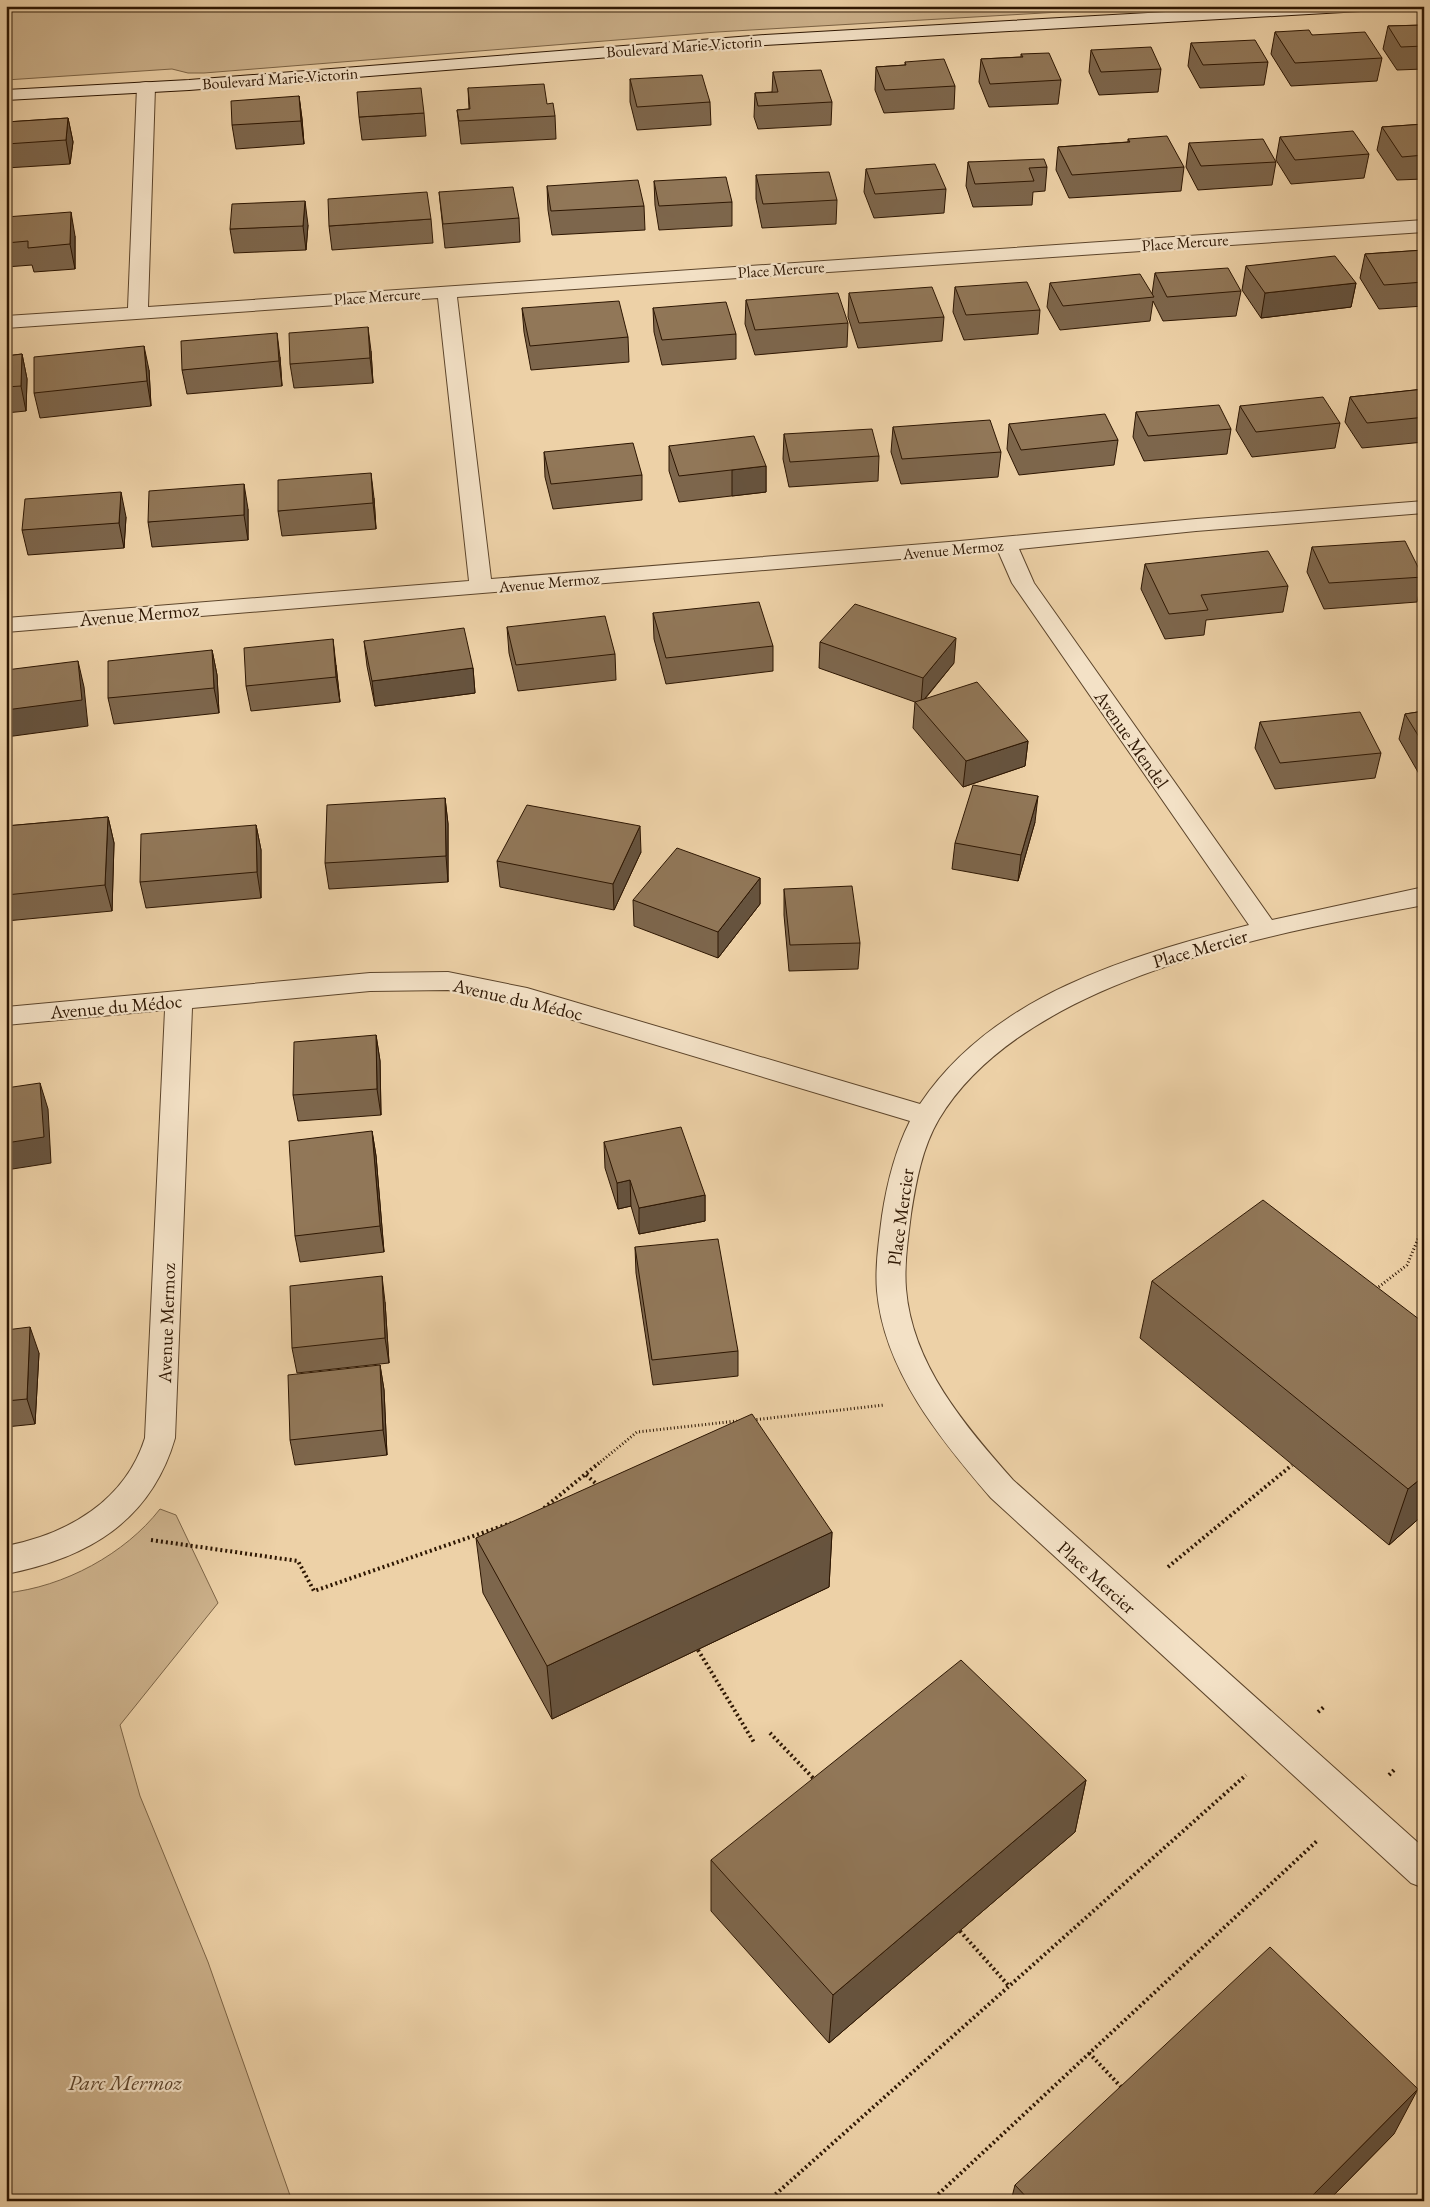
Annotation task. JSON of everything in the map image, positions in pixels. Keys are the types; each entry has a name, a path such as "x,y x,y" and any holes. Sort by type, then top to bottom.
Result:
{"street":[{"name":"Boulevard Marie-Victorin","path":"6,95 146,87 765,40 1362,6"},
{"path":"138,312 146,87"},
{"name":"Place Mercure","path":"6,322 1424,226"},
{"name":"Avenue Mermoz","path":"447,291 482,587"},
{"name":"Avenue Mermoz","path":"6,625 1006,544 1196,525 1424,507"},
{"name":"Avenue Mendel","path":"1006,544 1023,583 1265,929"},
{"name":"Place Mercier","path":"1424,896 1265,929 1167,957 1089,984 1047,1006 998,1038 954,1081 926,1116 910,1152 900,1190 893,1247 892,1300 907,1353 931,1400 966,1448 1002,1489 1424,1871"},
{"name":"Avenue du Médoc","path":"6,1016 370,982 448,981 527,997 926,1116"},
{"name":"Avenue Mermoz","path":"6,1560 38,1553 99,1524 129,1497 149,1468 160,1438 179,1000"}],"path":[{"path":"1369,1294 1407,1266 1424,1225"},
{"path":"537,1513 637,1432 931,1400"},
{"path":"1168,1567 1292,1465"},
{"path":"586,1474 598,1484 602,1491"},
{"path":"99,1524 134,1538 298,1561 314,1591 519,1520"},
{"path":"698,1650 754,1744"},
{"path":"768,2201 1008,1985 1325,1706"},
{"path":"770,1734 821,1786"},
{"path":"931,2201 1396,1768"},
{"path":"960,1931 1008,1985"},
{"path":"1089,2053 1125,2091"}],"green space":[{"path":"6,6 1163,6 717,32 204,73 188,73 172,69 6,80"},
{"name":"Parc Mermoz","path":"160,1509 176,1515 218,1603 120,1725 140,1796 208,1962 292,2201 6,2201 6,1593 50,1584 92,1566 129,1540"}],"building":[{"path":"1424,25 1424,46 1401,47 1388,26"},
{"path":"1309,30 1312,35 1365,32 1382,58 1295,63 1275,32"},
{"path":"1255,40 1268,62 1203,65 1191,43"},
{"path":"1151,47 1161,69 1101,72 1091,50"},
{"path":"1049,53 1061,80 990,84 981,59 1023,57 1021,54"},
{"path":"944,59 955,86 885,90 876,67 906,65 905,62"},
{"path":"821,70 832,102 758,106 755,93 778,92 773,72"},
{"path":"702,75 710,102 637,107 630,79"},
{"path":"544,84 547,104 553,103 555,116 459,121 457,110 470,109 468,88"},
{"path":"421,88 424,113 359,117 357,92"},
{"path":"299,96 301,121 232,125 231,101"},
{"path":"68,118 66,140 6,144 6,122"},
{"path":"1424,124 1424,155 1402,157 1382,127"},
{"path":"1353,131 1369,154 1295,160 1280,137"},
{"path":"1167,136 1184,167 1072,175 1058,147 1130,142 1128,139"},
{"path":"1263,139 1276,162 1201,166 1189,143"},
{"path":"1044,159 1047,167 1029,168 1034,181 975,184 968,162"},
{"path":"935,164 946,189 875,194 866,169"},
{"path":"829,172 837,200 763,204 756,175"},
{"path":"726,177 732,202 659,206 654,181"},
{"path":"638,180 644,206 551,211 547,186"},
{"path":"513,187 519,218 443,224 439,192"},
{"path":"427,192 431,219 329,226 328,199"},
{"path":"305,201 303,226 230,229 232,204"},
{"path":"71,212 70,244 28,248 28,241 6,243 6,217"},
{"path":"1424,250 1424,282 1384,285 1365,254"},
{"path":"1335,256 1356,283 1265,293 1246,266"},
{"path":"1228,268 1241,291 1167,297 1155,273"},
{"path":"1140,274 1154,297 1063,306 1050,283"},
{"path":"1027,282 1040,310 966,315 955,287"},
{"path":"932,287 944,317 859,323 849,293"},
{"path":"838,293 848,323 755,330 746,300"},
{"path":"619,301 628,337 530,346 522,308"},
{"path":"726,302 736,334 662,340 653,308"},
{"path":"368,327 370,358 290,364 289,333"},
{"path":"277,333 279,361 182,370 181,341"},
{"path":"144,346 147,381 34,393 34,357"},
{"path":"22,354 21,386 6,387 6,356"},
{"path":"1424,389 1424,417 1416,418 1367,423 1350,397"},
{"path":"1323,397 1340,423 1256,432 1240,406"},
{"path":"1219,405 1231,429 1148,436 1136,412"},
{"path":"1105,414 1118,440 1021,450 1009,424"},
{"path":"990,420 1001,452 902,459 893,427"},
{"path":"872,429 879,456 790,462 784,434"},
{"path":"754,436 766,466 679,476 669,446"},
{"path":"633,443 642,475 551,484 544,452"},
{"path":"371,473 373,503 278,511 278,480"},
{"path":"244,484 244,515 148,522 149,491"},
{"path":"121,492 119,523 22,530 25,499"},
{"path":"1405,541 1423,577 1329,583 1312,547"},
{"path":"1268,551 1288,586 1201,595 1208,610 1169,614 1145,564"},
{"path":"759,602 773,646 666,658 653,613"},
{"path":"855,604 956,638 923,678 820,642"},
{"path":"605,616 615,654 516,665 507,627"},
{"path":"464,628 473,668 372,681 364,641"},
{"path":"333,639 336,677 246,686 244,648"},
{"path":"212,650 214,688 108,698 108,661"},
{"path":"78,661 82,700 6,710 6,670"},
{"path":"977,682 1028,741 966,761 915,702"},
{"path":"1424,711 1424,745 1405,714"},
{"path":"1360,712 1381,753 1280,763 1260,722"},
{"path":"973,785 1038,796 1021,855 955,843"},
{"path":"445,798 446,856 325,863 327,805"},
{"path":"527,805 640,826 613,884 497,861"},
{"path":"108,817 105,885 6,895 6,826"},
{"path":"256,825 257,872 140,882 141,834"},
{"path":"677,848 760,878 718,932 633,900"},
{"path":"852,886 860,943 790,945 784,889"},
{"path":"376,1035 377,1089 293,1095 294,1042"},
{"path":"40,1083 44,1137 6,1143 6,1088"},
{"path":"681,1127 705,1195 639,1208 630,1180 617,1183 604,1142"},
{"path":"372,1131 380,1226 295,1236 289,1141"},
{"path":"1263,1200 1424,1323 1424,1476 1408,1489 1152,1281"},
{"path":"718,1239 738,1351 652,1360 635,1247"},
{"path":"382,1276 385,1338 292,1348 290,1286"},
{"path":"30,1327 27,1399 6,1401 6,1330"},
{"path":"380,1365 383,1430 290,1440 288,1375"},
{"path":"752,1414 832,1532 547,1666 476,1538"},
{"path":"961,1660 1086,1780 833,1995 711,1860"},
{"path":"1270,1947 1418,2089 1307,2201 1030,2201 1015,2185"}]}
